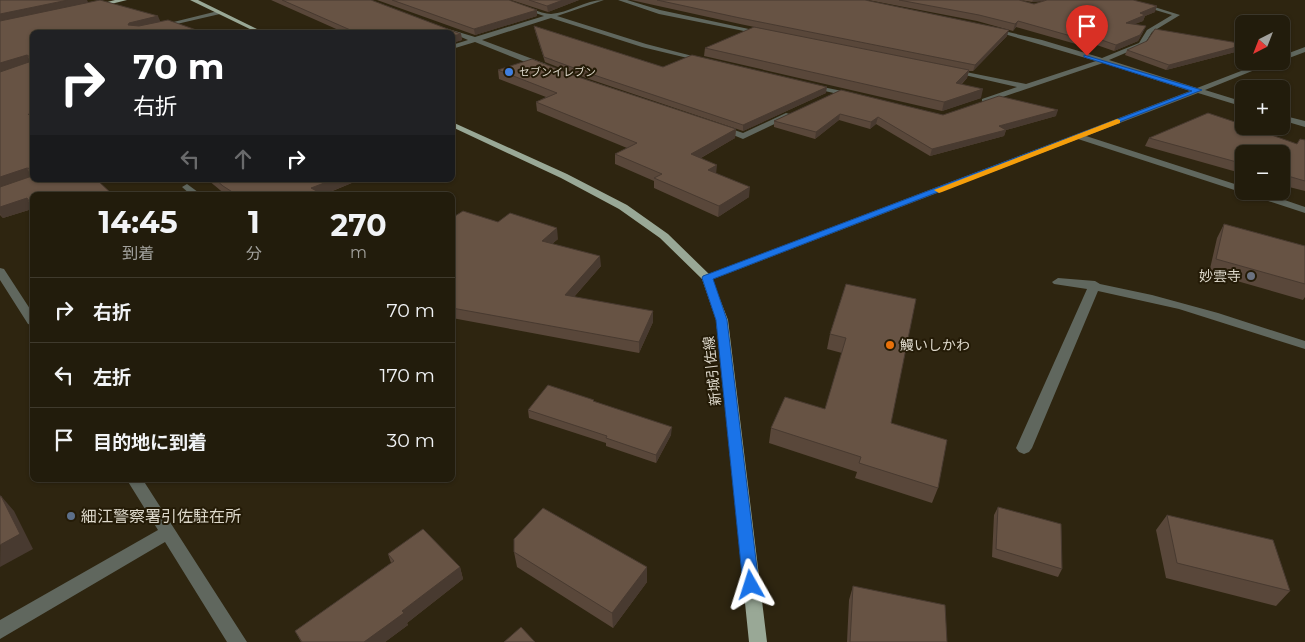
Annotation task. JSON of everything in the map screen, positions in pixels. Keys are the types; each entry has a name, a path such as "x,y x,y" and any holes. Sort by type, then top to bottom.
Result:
{"main road":[{"path":"86,8 124,0"},
{"path":"193,0 256,30"},
{"name":"新城引佐線","path":"455,125 564,176 623,207 664,236 707,278 722,320 758,642"}],"street":[{"path":"502,0 644,46 709,61"},
{"path":"455,46 601,0"},
{"path":"621,0 659,12 775,35"},
{"path":"980,103 1102,61 1142,44 1149,31 1178,15 1126,0"},
{"path":"145,30 218,13"},
{"path":"439,27 448,30"},
{"path":"986,27 1040,41 1235,102"},
{"path":"455,33 555,72"},
{"path":"1290,55 1305,49"},
{"path":"940,69 1026,87"},
{"path":"707,278 1251,70"},
{"path":"802,84 858,96"},
{"path":"822,100 839,92"},
{"path":"707,124 743,136 795,112"},
{"path":"1290,120 1305,124"},
{"path":"1078,136 1235,188"},
{"path":"187,188 193,192"},
{"path":"1273,200 1305,210"},
{"path":"0,271 30,318"},
{"path":"1058,282 1096,285 1196,310 1305,345"},
{"path":"1024,448 1096,285"},
{"path":"136,482 238,642"},
{"path":"0,630 168,532"}],"building":[{"path":"0,0 68,0 0,14"},
{"path":"100,0 158,16 129,23 128,25 139,26 168,20 196,30 30,30 30,57 27,55 0,63 0,21"},
{"path":"282,0 371,0 450,30 350,30"},
{"path":"392,0 509,0 537,10 474,29"},
{"path":"529,0 563,0 547,6"},
{"path":"657,0 865,0 1009,30 975,65"},
{"path":"899,0 1019,0 1034,4 1047,0 1133,0 1157,6 1140,13 1145,15 1126,23 1146,26 1140,35 1116,45 1093,37 1085,40 1018,21 1015,24 979,15"},
{"path":"534,26 663,67 692,55 827,87 743,125 544,57"},
{"path":"754,27 969,70 956,83 983,89 944,102 705,48"},
{"path":"1155,29 1235,42 1235,47 1169,65 1127,50 1147,41"},
{"path":"30,57 30,115 28,114 30,116 30,169 0,177 0,72 29,62"},
{"path":"532,59 578,77 736,129 691,154 717,165 708,170 750,187 719,206 654,178 662,174 615,154 637,143 536,102 557,93 498,70"},
{"path":"841,90 943,115 999,96 1058,110 999,126 1006,130 932,149 878,117 871,122 840,114 816,132 774,121"},
{"path":"1208,113 1235,122 1235,135 1272,135 1297,144 1300,139 1305,140 1305,181 1290,177 1290,145 1235,145 1235,162 1149,138"},
{"path":"30,177 30,182 99,182 110,192 30,192 30,202 27,198 0,207 0,187"},
{"path":"218,182 327,182 311,188 318,192 232,192"},
{"path":"463,211 498,222 510,213 557,228 542,241 600,256 565,295 653,311 639,342 455,309 455,216"},
{"path":"1224,224 1305,246 1305,284 1216,259"},
{"path":"846,284 916,299 891,423 947,440 938,488 859,463 861,457 771,428 785,397 825,409 846,338 830,334"},
{"path":"548,385 672,427 656,455 606,438 607,436 528,410"},
{"path":"0,496 20,534 0,545"},
{"path":"998,507 1061,524 1062,569 996,549"},
{"path":"543,508 647,567 612,613 514,552 514,539"},
{"path":"1167,515 1273,540 1290,591 1177,563"},
{"path":"423,529 460,567 402,611 404,613 364,642 302,642 295,631 394,561 388,554"},
{"path":"853,586 945,605 947,642 850,642"},
{"path":"521,627 535,642 504,642"}],"slow traffic":[{"path":"939,190 1117,121"}],"place":[{"name":"セブンイレブン","path":"509,72"},
{"name":"妙雲寺","path":"1251,276"},
{"name":"鰻いしかわ","path":"890,345"},
{"name":"細江警察署引佐駐在所","path":"71,516"}],"route":[{"path":"751,585 722,320 707,278 1199,90 1087,56"}]}
